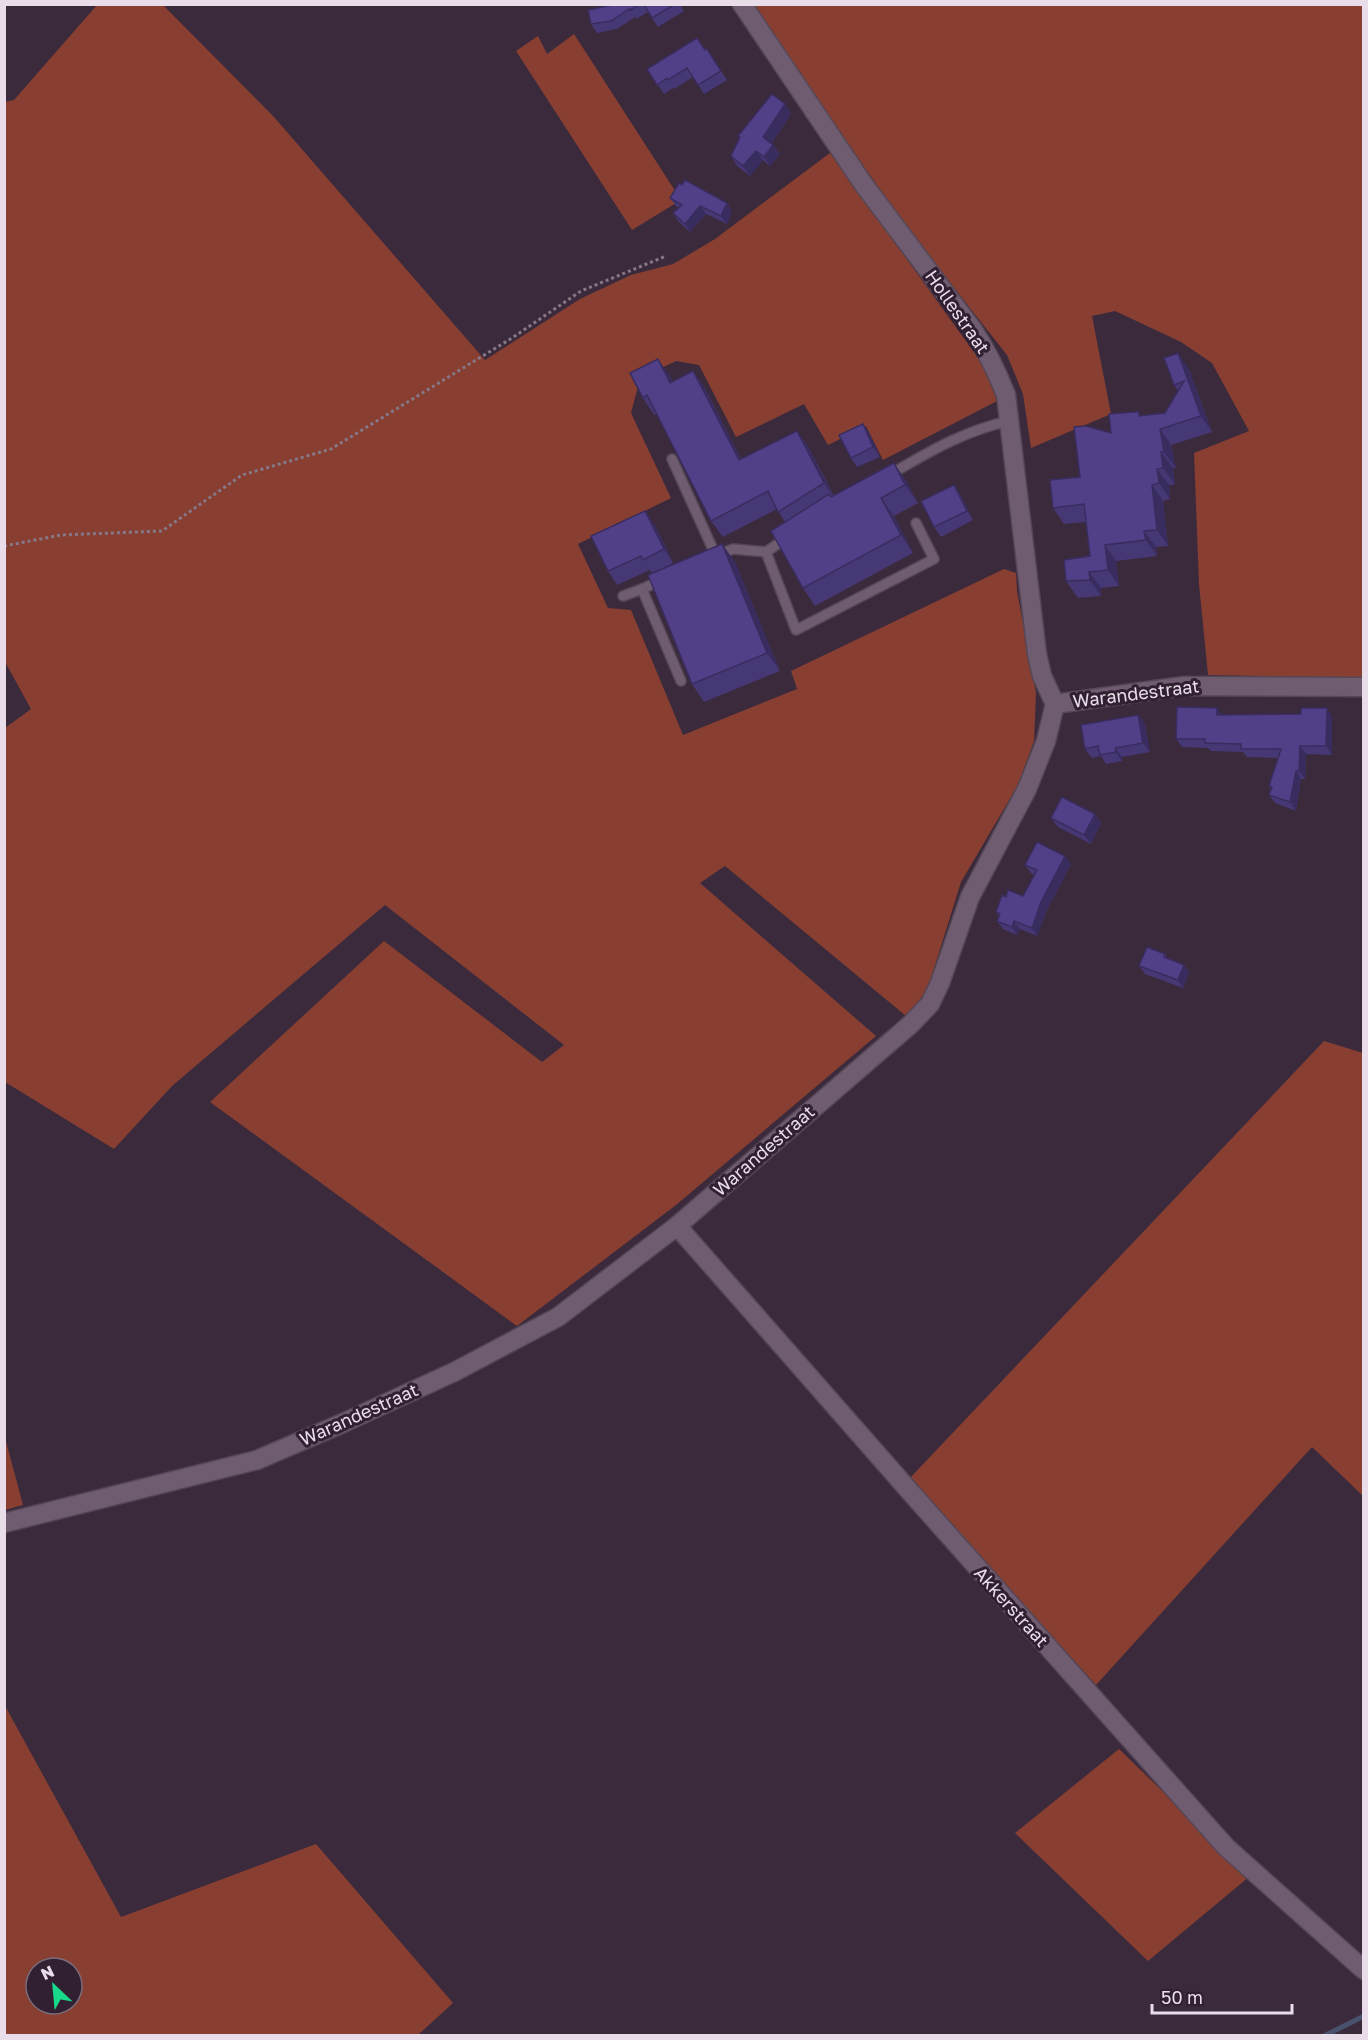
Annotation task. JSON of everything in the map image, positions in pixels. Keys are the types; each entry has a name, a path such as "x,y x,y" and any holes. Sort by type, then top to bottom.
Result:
{"street":[{"name":"Hollestraat","path":"742,4 864,186 985,348 1006,395 1037,654 1042,676 1055,704"},
{"name":"Warandestraat","path":"4,1523 257,1460 343,1423 454,1372 558,1317 677,1226 911,1024 930,1004 940,983 970,897 1028,789 1046,741 1055,704 1184,686 1364,687"},
{"name":"Akkerstraat","path":"677,1226 920,1504 1226,1847 1364,1970"}],"lane":[{"path":"885,477 953,438 985,426 1010,422"},
{"path":"672,459 716,556"},
{"path":"766,552 796,630 934,559 916,523"},
{"path":"705,561 733,549 766,552 795,533"},
{"path":"622,596 674,575"},
{"path":"642,588 681,681"}],"path":[{"path":"4,546 61,535 162,531 242,475 331,449 512,338 580,291 666,256"}],"shaded area":[{"path":"97,5 163,5 274,117 485,360 580,299 631,275 673,264 715,239 830,153 984,366 997,401 883,460 866,426 828,445 804,404 736,437 699,365 676,361 653,372 637,390 631,413 671,498 578,544 608,608 631,610 683,735 797,689 791,671 1004,569 1016,573 1017,591 1036,693 1034,741 1018,785 961,882 927,991 906,1016 725,866 700,883 876,1036 676,1205 517,1326 210,1102 384,941 542,1062 564,1045 385,905 172,1086 114,1149 5,1082 5,728 31,709 4,660 4,102 14,100"},
{"path":"755,5 1363,5 1363,678 1208,675 1199,584 1194,453 1249,431 1212,363 1181,342 1115,311 1092,316 1111,414 1031,448 1023,394 1007,355 909,231 796,70"},
{"path":"574,34 681,200 632,230 516,51 538,36 547,54"},
{"path":"1324,1041 1363,1053 1363,1496 1312,1447 1096,1685 909,1479"},
{"path":"4,1434 23,1505 5,1510 4,1510"},
{"path":"4,1704 121,1917 316,1844 453,2003 418,2035 5,2035"},
{"path":"1119,1749 1250,1876 1148,1961 1015,1833"}],"building":[{"path":"617,4 640,4 611,21 591,24 588,10"},
{"path":"644,4 675,4 652,18"},
{"path":"697,38 721,71 698,85 687,68 657,85 647,69"},
{"path":"772,94 785,104 763,137 773,145 764,157 756,151 743,166 731,156 740,137 738,136"},
{"path":"685,180 727,203 721,216 700,206 685,224 673,213 682,205 670,198 679,183 682,185"},
{"path":"1178,353 1201,416 1160,429 1164,452 1161,452 1163,468 1157,469 1159,483 1152,485 1157,530 1144,531 1146,540 1105,545 1108,570 1089,572 1090,580 1066,581 1064,560 1090,556 1084,504 1053,508 1050,480 1080,477 1074,427 1086,426 1111,433 1109,414 1139,412 1139,416 1165,413 1184,381 1174,385 1164,358"},
{"path":"658,359 670,383 693,371 739,460 797,431 824,483 778,512 768,491 711,521 647,395 643,398 630,373"},
{"path":"863,424 873,447 851,458 839,435"},
{"path":"894,463 905,485 881,498 901,535 803,588 771,531 829,494 831,497"},
{"path":"954,485 967,511 934,527 921,501"},
{"path":"645,511 664,549 643,560 641,556 608,571 591,536"},
{"path":"722,544 767,653 692,684 648,575"},
{"path":"1177,707 1217,708 1217,715 1301,714 1301,708 1327,708 1326,746 1300,746 1299,771 1296,771 1290,802 1269,795 1272,787 1269,786 1281,749 1241,749 1241,744 1205,743 1205,739 1176,739"},
{"path":"1138,715 1143,743 1115,748 1116,752 1100,755 1098,746 1085,749 1081,725"},
{"path":"1062,797 1095,814 1084,835 1051,818"},
{"path":"1037,842 1065,856 1041,902 1032,928 1014,921 1012,927 997,921 1000,914 996,912 1002,895 1006,897 1008,890 1023,896 1037,870 1025,865"},
{"path":"1147,947 1184,965 1178,980 1139,966"}],"waterway":[{"path":"1324,2036 1364,2016"}]}
